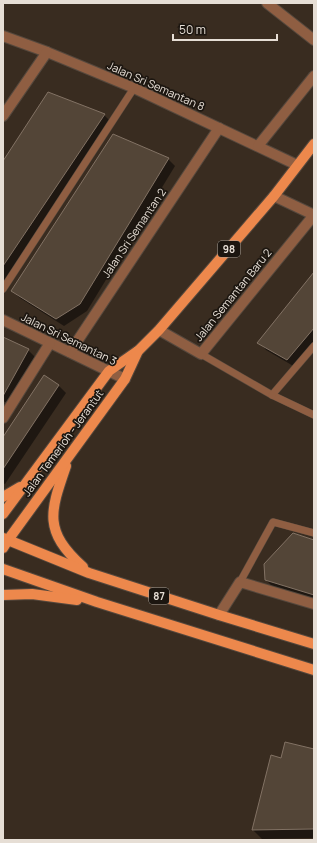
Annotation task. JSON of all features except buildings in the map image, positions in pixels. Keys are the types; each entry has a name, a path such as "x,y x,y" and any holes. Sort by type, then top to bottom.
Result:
{"main road":[{"name":"Jalan Temerloh - Jerantut","path":"3,514 109,371 139,350 159,330 274,196 314,144"},
{"name":"Jalan Temerloh - Jerantut","path":"5,542 125,379 139,350"},
{"path":"69,456 53,508 54,530 63,547 89,573"},
{"path":"3,497 26,484"},
{"name":"87","path":"5,542 89,573 314,644"},
{"name":"87","path":"3,569 97,602 314,670"},
{"path":"3,595 32,594 97,602"}],"street":[{"path":"267,3 314,40"},
{"name":"Jalan Sri Semantan 8","path":"3,36 47,52 134,88 297,165"},
{"path":"3,116 47,52"},
{"path":"258,146 314,76"},
{"name":"Jalan Sri Semantan 2","path":"70,352 218,128"},
{"path":"274,196 314,215"},
{"name":"Jalan Semantan Baru 2","path":"159,330 201,354 314,215"},
{"name":"Jalan Sri Semantan 3","path":"3,320 125,379"},
{"path":"5,412 50,343"},
{"path":"219,615 240,582 314,604"}],"lane":[{"path":"3,289 134,88"},
{"path":"272,395 314,346"},
{"path":"201,354 272,395 314,415"},
{"path":"240,582 273,522 314,533"}]}
